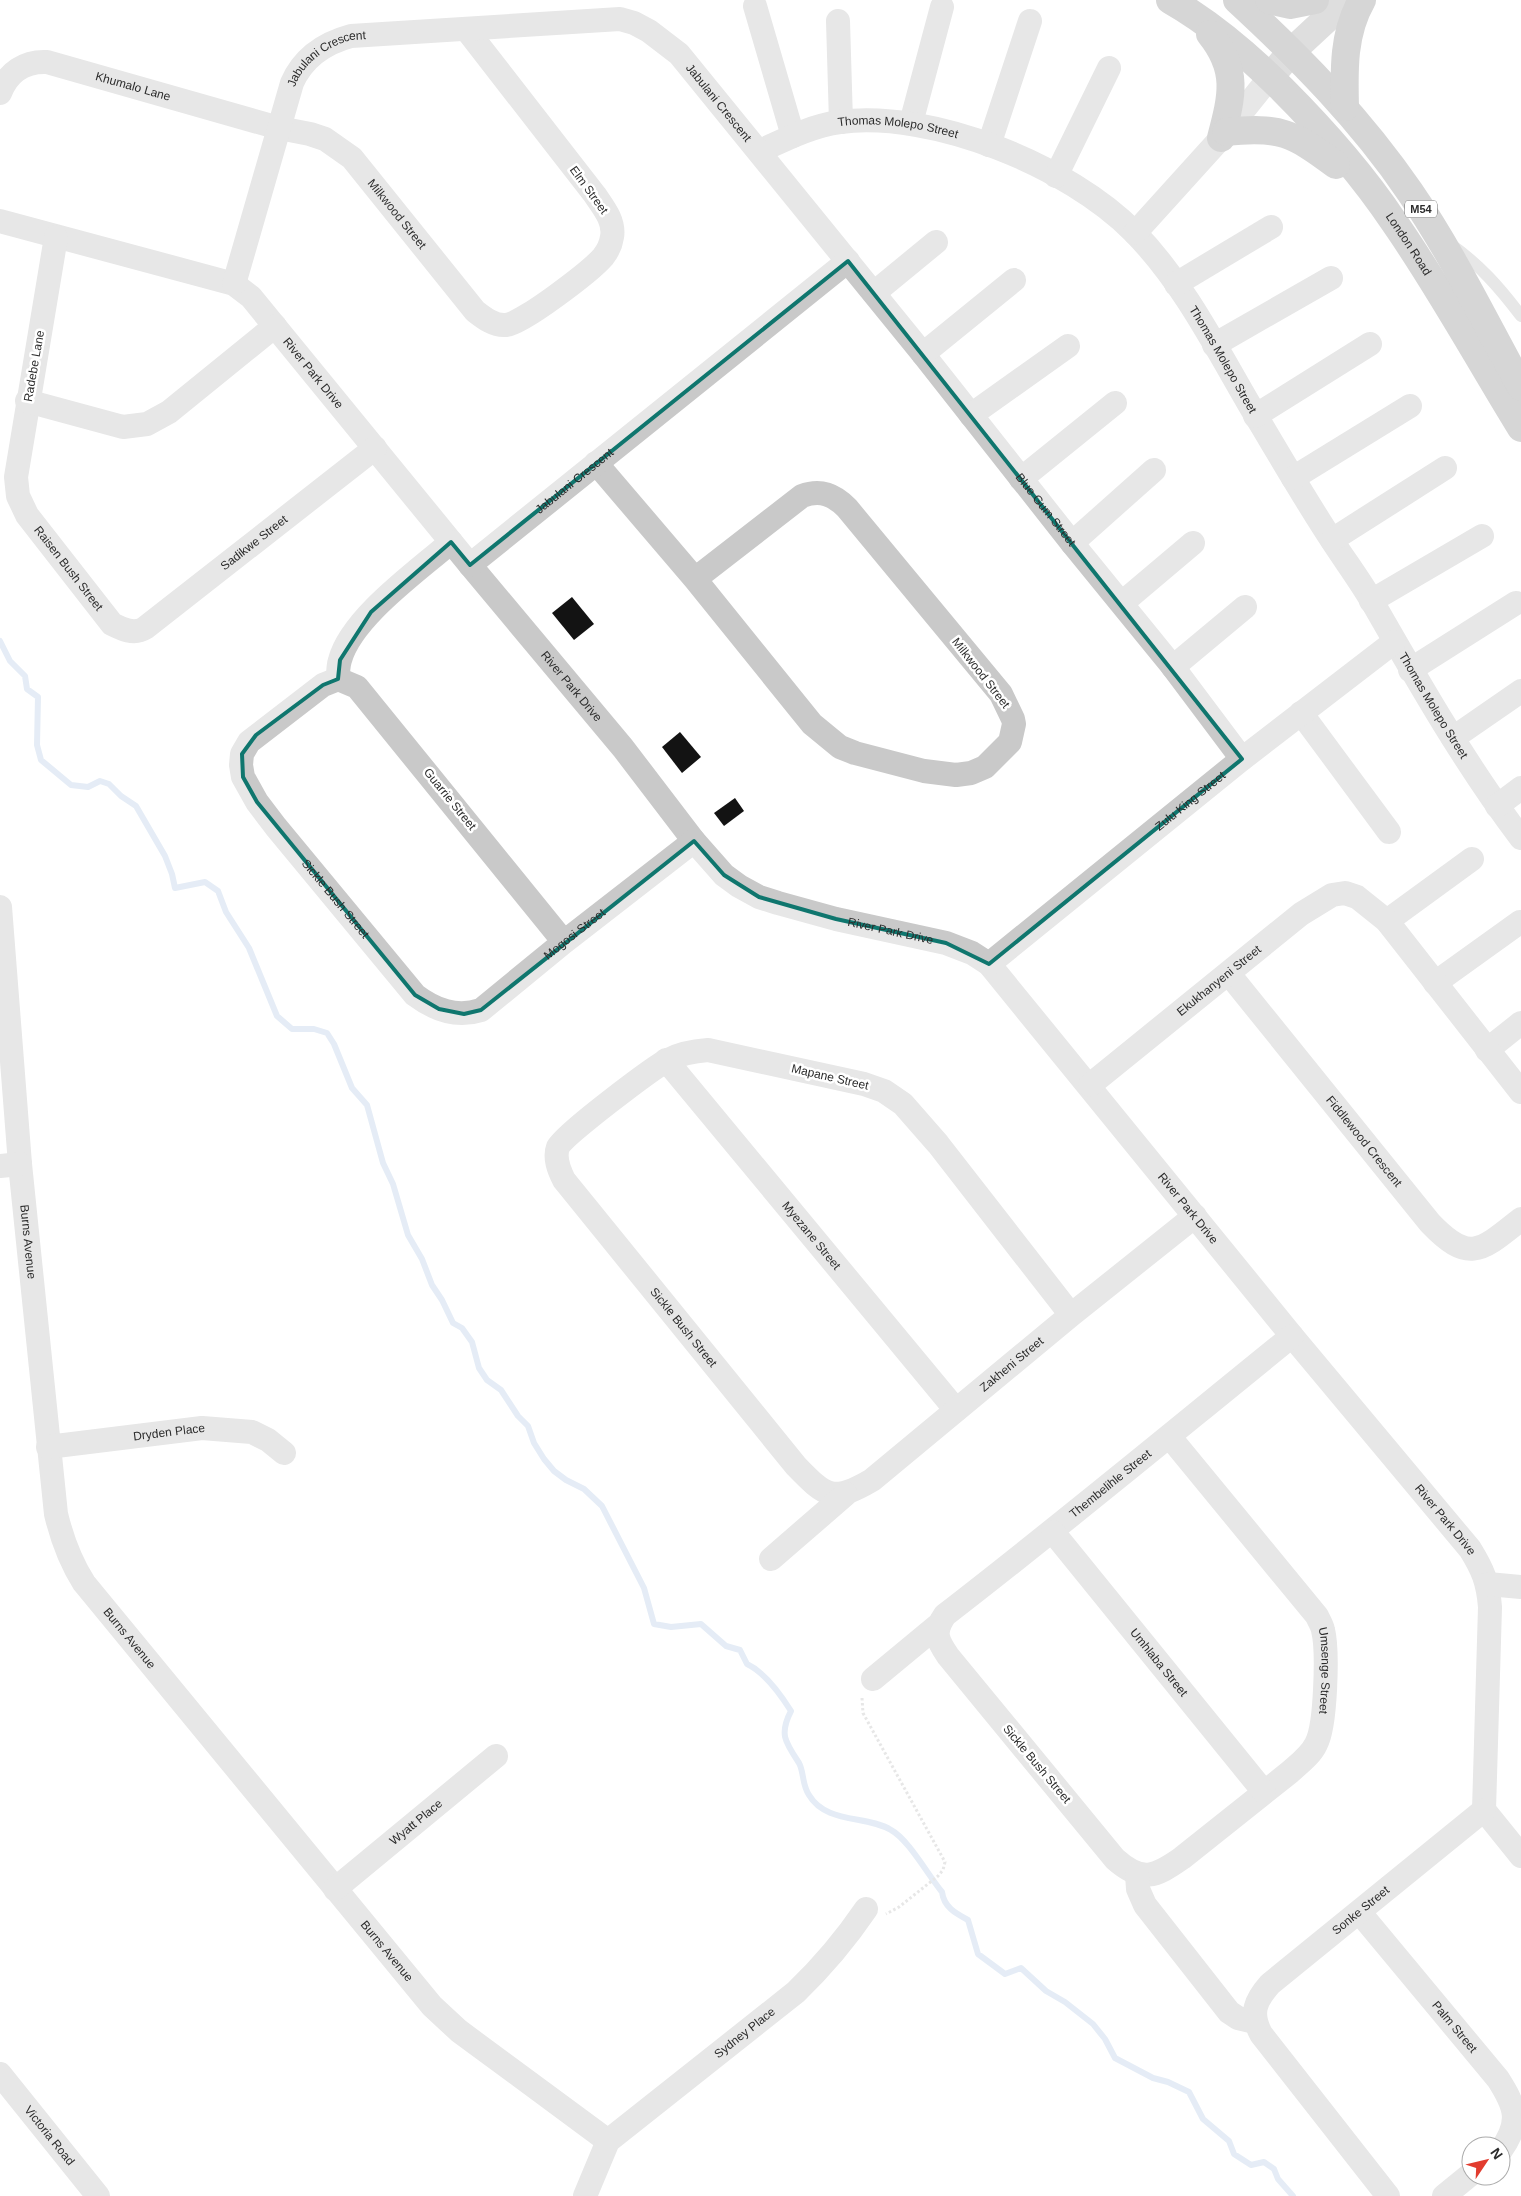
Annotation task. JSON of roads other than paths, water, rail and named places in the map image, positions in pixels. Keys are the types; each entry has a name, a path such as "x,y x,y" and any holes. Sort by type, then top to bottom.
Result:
{"main road":[{"name":"M54","path":"1237,0 1292,51 1345,107 1410,192 1436,234 1521,387"},
{"path":"1269,0 1290,5 1315,0"},
{"path":"1345,107 1344,74 1346,46 1357,8 1362,0"},
{"path":"1182,6 1220,45 1228,61 1231,75 1229,109 1224,135 1263,129 1291,135 1307,143 1376,197"},
{"name":"London Road","path":"1182,6 1228,38 1270,77 1348,160 1394,222 1521,428"}],"street":[{"path":"1135,233 1224,135 1292,51 1347,0"},
{"path":"755,6 792,136"},
{"path":"911,123 942,7"},
{"name":"Jabulani Crescent","path":"234,284 297,72 316,52 330,44 351,36 620,19 634,24 663,41 679,54 848,261 470,565"},
{"path":"838,21 841,122"},
{"path":"989,145 1030,21"},
{"name":"Elm Street","path":"466,29 595,195 609,216 612,229 609,248 598,262 524,318 514,324 499,325"},
{"name":"Khumalo Lane","path":"0,93 9,77 24,65 34,61 47,62 279,128"},
{"path":"1056,176 1109,68"},
{"name":"Thomas Molepo Street","path":"760,151 792,136 841,122 911,123 952,133 989,145 1056,176 1089,195 1135,233 1176,284 1214,344 1293,478 1371,601 1410,670 1497,806 1521,838"},
{"name":"Milkwood Street","path":"279,128 310,134 326,140 352,158 467,301 483,317 499,325"},
{"name":"River Park Drive","path":"0,221 234,284 250,296 451,542 623,748 694,840 724,875 739,886 760,897 836,920 946,944 972,953 989,964 1090,1085 1292,1336 1470,1549 1488,1584 1490,1630 1484,1810"},
{"path":"1176,284 1271,227"},
{"name":"Radebe Lane","path":"18,496 16,477 56,237"},
{"path":"874,293 936,242"},
{"name":"Blue Gum Street","path":"848,261 924,354 1072,544 1173,667 1242,759"},
{"path":"1214,344 1331,278"},
{"path":"924,354 1014,280"},
{"path":"28,401 123,427 147,424 169,412 275,326"},
{"path":"1255,416 1370,344"},
{"path":"971,415 1068,346"},
{"path":"1021,479 1115,403"},
{"path":"1293,478 1410,406"},
{"name":"Sadikwe Street","path":"130,631 140,631 156,620 375,448"},
{"name":"Milkwood Street","path":"596,463 695,579 812,724 840,747 855,753 924,771 956,775 971,773 985,766 1010,742 1014,724 1001,694 848,508 833,497 820,492 802,496 695,579"},
{"path":"1332,540 1445,468"},
{"path":"1072,544 1154,470"},
{"name":"Raisen Bush Street","path":"18,496 27,515 106,618 112,624 130,631"},
{"path":"1371,601 1482,536"},
{"path":"331,682 353,634 371,612 451,542"},
{"path":"1122,603 1193,543"},
{"path":"1410,670 1516,603"},
{"path":"1173,667 1246,607"},
{"name":"Zulu King Street","path":"989,964 1242,759 1394,642"},
{"name":"Sickle Bush Street","path":"331,682 256,735 242,754 241,766 243,776 257,802 415,995 428,1005 451,1012"},
{"name":"Guarrie Street","path":"331,682 357,687 366,696 564,942"},
{"path":"1453,738 1521,691"},
{"path":"1301,713 1389,832"},
{"path":"1497,806 1521,788"},
{"name":"Mogosi Street","path":"451,1012 464,1014 481,1010 694,840"},
{"path":"1472,858 1387,921 1521,1092"},
{"name":"Ekukhanyeni Street","path":"1090,1085 1318,902 1345,893 1357,897 1387,921"},
{"name":"Burns Avenue","path":"0,907 10,1165 56,1514 60,1534 75,1568 90,1590 432,2006 459,2031 608,2141"},
{"path":"1435,983 1520,922"},
{"name":"Fiddlewood Crescent","path":"1229,974 1445,1239 1459,1248 1473,1250 1499,1237 1521,1219"},
{"path":"1487,1050 1521,1023"},
{"name":"Mapane Street","path":"556,1158 558,1147 568,1134 666,1060 691,1051 708,1050 864,1084 884,1091 902,1104 938,1144 1071,1315"},
{"name":"Myezane Street","path":"666,1060 956,1410"},
{"name":"Sickle Bush Street","path":"556,1158 558,1170 564,1180 796,1466 822,1490 835,1496 846,1494"},
{"name":"Zakheni Street","path":"771,1559 846,1494 872,1480 1071,1315 1195,1216"},
{"name":"Thembelihle Street","path":"873,1679 937,1631 945,1615 1052,1532 1292,1336"},
{"name":"Dryden Place","path":"48,1447 202,1428 252,1432 268,1440 284,1453"},
{"name":"Umsenge Street","path":"1144,1875 1164,1870 1176,1862 1306,1757 1316,1744 1323,1723 1325,1646 1323,1630 1317,1616 1305,1599 1169,1436"},
{"name":"Umhlaba Street","path":"1052,1532 1264,1792"},
{"path":"1488,1584 1521,1586"},
{"name":"Sickle Bush Street","path":"937,1631 948,1656 1115,1859 1124,1868 1144,1875"},
{"name":"Wyatt Place","path":"335,1889 496,1756"},
{"path":"1484,1810 1521,1856"},
{"name":"Sonke Street","path":"1255,2022 1255,2008 1261,1995 1270,1984 1360,1913 1484,1810"},
{"path":"1144,1875 1138,1889 1145,1905 1229,2012 1238,2018 1255,2022 1261,2034 1388,2196"},
{"name":"Sydney Place","path":"608,2141 796,1992 843,1943 866,1909"},
{"name":"Palm Street","path":"1360,1913 1498,2079 1515,2110 1517,2123 1511,2139"},
{"name":"Victoria Road","path":"0,2074 89,2193"},
{"path":"585,2196 608,2141"},
{"path":"1444,2196 1461,2182"}],"lane":[{"path":"1436,234 1478,264 1521,316"}],"waterway":[{"path":"0,641 10,661 25,676 27,689 38,697 37,745 41,760 71,785 88,787 100,781 109,784 121,796 136,806 165,856 175,888 205,882 218,891 226,912 249,948 277,1016 292,1029 314,1029 327,1033 334,1044 352,1088 367,1105 383,1163 393,1184 408,1235 422,1259 432,1285 453,1323 462,1328 472,1342 479,1368 487,1380 501,1390 518,1416 528,1426 534,1443 544,1459 554,1471 566,1480 584,1489 602,1506 644,1588 654,1624 671,1627 701,1624 726,1646 740,1650 747,1664 766,1678 791,1711 785,1726 785,1738 801,1767 807,1791 816,1804 836,1815 870,1822 891,1830 911,1849 942,1892 948,1906 968,1920 978,1954 1005,1974 1021,1968 1046,1991 1065,2002 1093,2024 1105,2039 1115,2058 1153,2078 1168,2082 1189,2092 1203,2119 1229,2141 1234,2154 1251,2165 1264,2162 1274,2169 1278,2179 1293,2196"}]}
